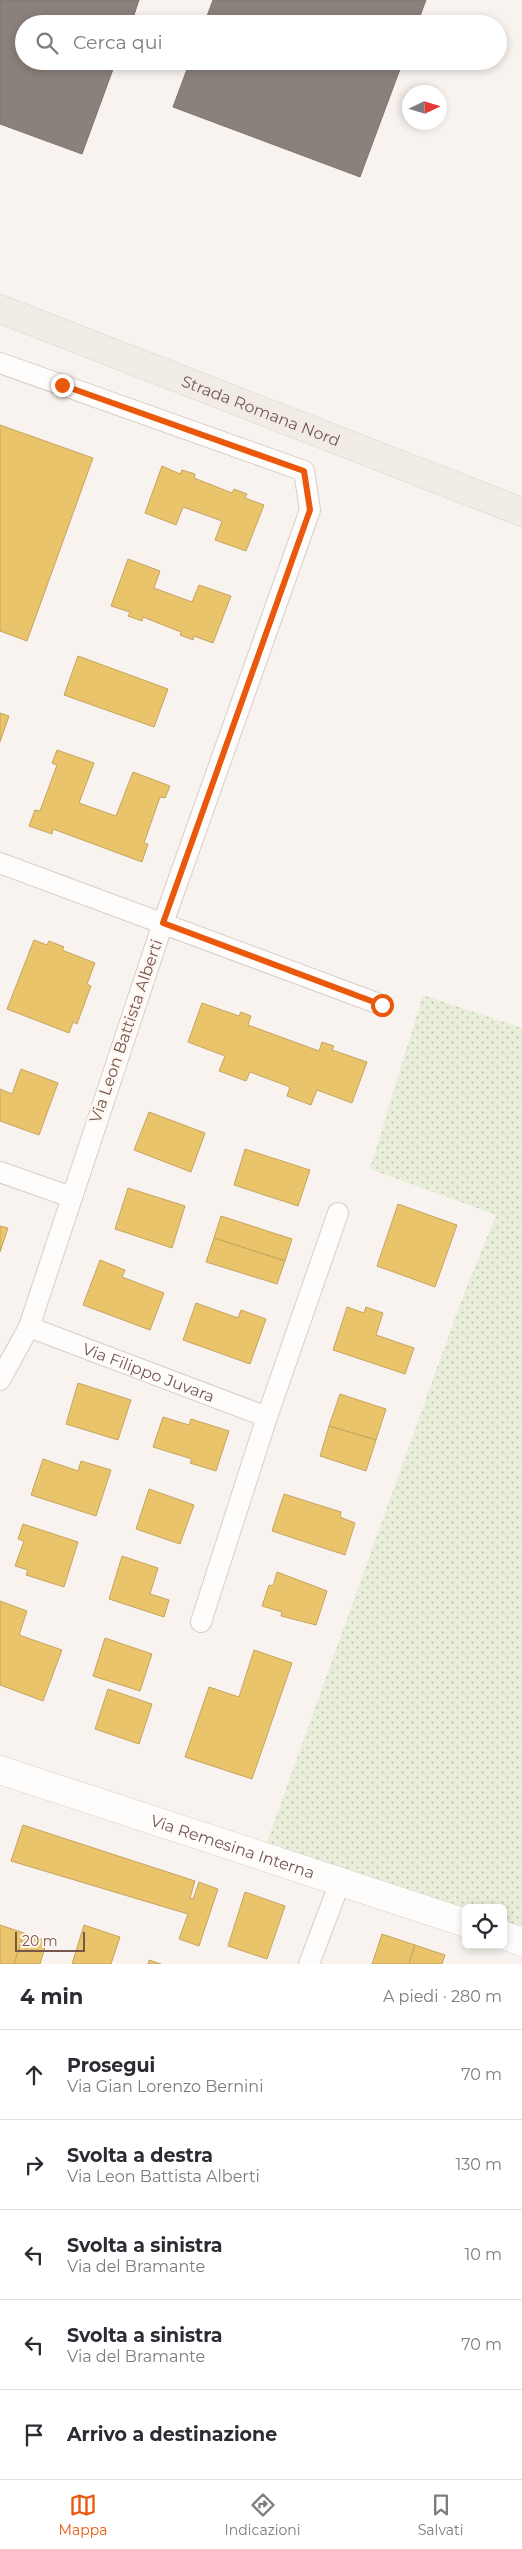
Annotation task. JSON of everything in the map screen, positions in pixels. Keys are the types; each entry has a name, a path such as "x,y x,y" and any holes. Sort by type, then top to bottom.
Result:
{"main road":[{"name":"Strada Romana Nord","path":"0,309 522,512"}],"street":[{"name":"Via Leon Battista Alberti","path":"0,363 304,471 310,510 163,923 29,1327 0,1380"},
{"path":"0,863 382,1005"},
{"path":"0,1172 71,1197"},
{"path":"201,1622 267,1416 338,1213"},
{"name":"Via Filippo Juvara","path":"29,1327 267,1416"},
{"name":"Via Remesina Interna","path":"0,1770 462,1922"},
{"path":"309,1964 340,1882"},
{"path":"507,1936 522,1942"}],"green space":[{"path":"423,995 522,1028 522,1934 507,1928 507,1904 462,1904 462,1912 267,1842 460,1304 496,1215 370,1169"}],"building: Abitazioni":[{"path":"0,425 93,458 27,641 0,631"},
{"path":"162,466 180,474 182,470 195,474 194,478 232,493 234,489 247,494 245,498 264,505 246,551 215,540 222,521 183,507 176,525 145,513"},
{"path":"128,559 160,571 154,588 192,602 199,585 231,596 213,643 194,636 193,640 180,635 181,632 143,617 142,621 128,616 130,612 111,606"},
{"path":"78,656 168,689 154,727 64,695"},
{"path":"0,713 9,716 0,742"},
{"path":"57,750 94,763 79,803 116,816 133,772 170,786 165,798 160,797 144,843 148,844 142,862 53,829 52,834 29,826 35,810 40,811 57,765 52,763"},
{"path":"34,940 47,945 49,941 64,947 62,950 95,963 87,984 91,986 77,1024 73,1022 69,1033 7,1009"},
{"path":"202,1003 239,1016 241,1012 251,1016 248,1025 319,1051 322,1042 334,1046 332,1050 367,1062 352,1103 317,1090 311,1105 287,1096 290,1087 250,1072 246,1081 219,1071 225,1056 188,1042"},
{"path":"21,1069 58,1083 39,1135 0,1121 0,1089 12,1094"},
{"path":"149,1112 205,1133 191,1172 134,1150"},
{"path":"245,1149 310,1170 298,1206 234,1185"},
{"path":"128,1188 185,1206 172,1248 115,1229"},
{"path":"398,1204 457,1225 435,1287 377,1266"},
{"path":"221,1216 292,1239 285,1261 214,1238"},
{"path":"0,1226 8,1228 0,1252"},
{"path":"214,1238 285,1261 277,1284 206,1262"},
{"path":"100,1260 125,1270 122,1277 164,1293 150,1330 83,1305"},
{"path":"196,1303 238,1318 241,1310 266,1319 250,1364 183,1340"},
{"path":"347,1307 364,1313 366,1307 383,1313 376,1335 414,1348 405,1374 333,1350"},
{"path":"78,1383 131,1400 118,1440 66,1424"},
{"path":"340,1394 386,1409 376,1440 329,1426"},
{"path":"163,1417 189,1425 191,1419 229,1431 216,1471 190,1463 192,1459 153,1447"},
{"path":"329,1426 376,1440 366,1471 320,1456"},
{"path":"43,1459 78,1471 81,1461 111,1470 96,1516 31,1495"},
{"path":"149,1489 194,1505 180,1544 136,1529"},
{"path":"284,1494 341,1512 340,1517 355,1523 345,1555 272,1531"},
{"path":"23,1524 78,1542 64,1587 26,1575 28,1570 15,1566 24,1541 18,1539"},
{"path":"122,1556 158,1568 150,1594 169,1600 164,1617 109,1599"},
{"path":"277,1572 327,1591 316,1625 281,1616 282,1612 262,1606 269,1585 273,1586"},
{"path":"0,1601 27,1611 19,1635 62,1650 43,1701 0,1685"},
{"path":"105,1638 152,1654 140,1691 93,1676"},
{"path":"254,1650 292,1663 252,1779 185,1757 209,1687 239,1697"},
{"path":"108,1689 152,1704 139,1744 95,1729"},
{"path":"23,1825 195,1881 190,1898 193,1899 199,1882 218,1889 199,1946 179,1939 188,1914 11,1861"},
{"path":"245,1892 285,1906 267,1959 228,1946"},
{"path":"0,1925 24,1933 14,1964 0,1964"},
{"path":"84,1925 120,1937 111,1964 72,1964"},
{"path":"24,1933 47,1941 40,1964 14,1964"},
{"path":"382,1934 415,1945 409,1964 372,1964"},
{"path":"415,1945 445,1955 442,1964 409,1964"},
{"path":"149,1960 161,1964 148,1964"}],"building: Industria":[{"path":"0,0 139,0 134,15 15,15 15,70 113,70 82,154 0,124"},
{"path":"213,0 426,0 420,15 207,15"},
{"path":"187,70 400,70 360,177 173,107"}],"route":[{"path":"62,385 304,471 310,510 163,923 382,1005"}]}
